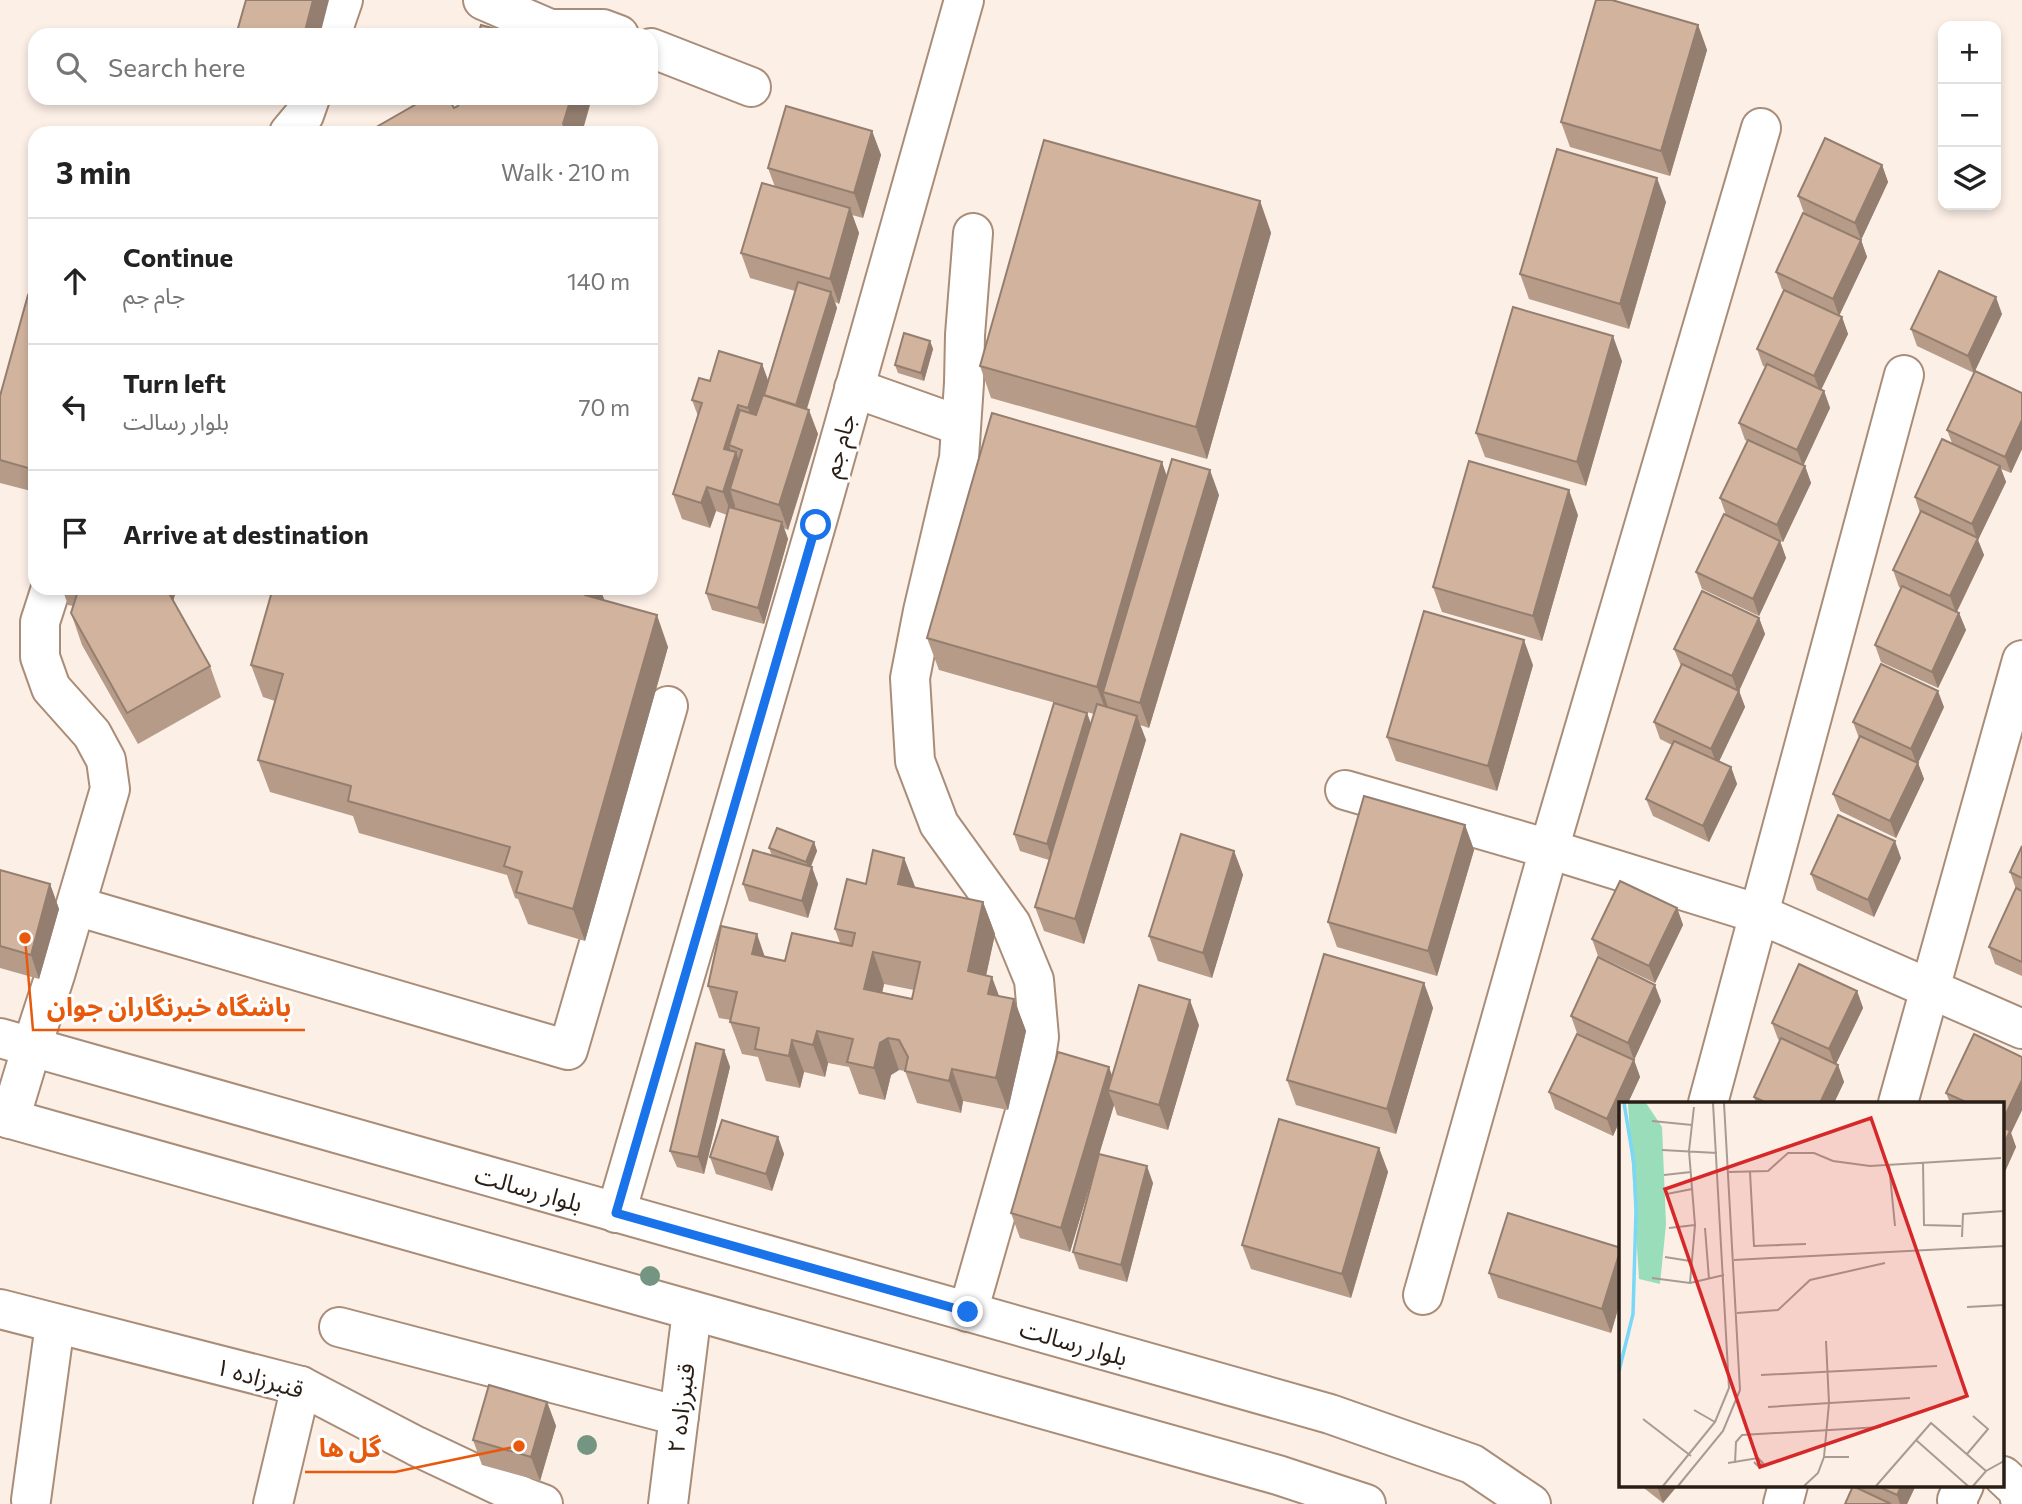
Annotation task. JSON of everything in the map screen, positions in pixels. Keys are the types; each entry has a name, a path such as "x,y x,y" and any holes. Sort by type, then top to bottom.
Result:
{"street":[{"path":"333,28 343,0"},
{"path":"483,0 548,28"},
{"name":"جام جم","path":"616,1213 964,0"},
{"path":"658,51 751,87"},
{"path":"295,126 304,115 308,105"},
{"path":"1423,1295 1549,849 1761,128"},
{"path":"968,1312 1031,1091 1040,1037 1034,980 1011,924 939,824 915,761 910,678 959,458 973,233"},
{"path":"1709,1102 1904,375"},
{"path":"854,388 961,426"},
{"path":"49,595 40,622 40,657 51,688 92,734 106,760 110,789 76,906 16,1042 5,1118 1265,1471 1366,1504"},
{"path":"1898,1102 2022,660"},
{"path":"76,906 568,1050 668,706"},
{"path":"1345,790 1759,914 2022,1029"},
{"name":"بلوار رسالت","path":"16,1042 1329,1414 1472,1464 1531,1504"},
{"name":"قنبرزاده ۱","path":"0,1309 302,1386 529,1502"},
{"name":"قنبرزاده ۲","path":"668,1504 692,1311"},
{"path":"31,1500 55,1324"},
{"path":"339,1327 679,1416"},
{"path":"273,1504 302,1386"},
{"path":"2004,1477 2018,1490 2021,1504"},
{"path":"1783,1504 1788,1486"},
{"path":"1958,1504 1957,1500 1964,1486"}],"building":[{"path":"246,0 313,0 306,28 238,28"},
{"path":"1596,0 1612,0 1698,25 1661,151 1561,122"},
{"path":"415,105 452,105 454,108 458,105 569,105 564,126 378,126"},
{"path":"786,106 872,131 854,193 768,168"},
{"path":"1825,138 1882,165 1855,223 1798,196"},
{"path":"1044,140 1260,201 1196,427 980,366"},
{"path":"1557,149 1657,178 1620,304 1520,274"},
{"path":"762,183 850,208 830,279 741,253"},
{"path":"1803,213 1861,240 1833,299 1776,272"},
{"path":"1939,271 1996,297 1968,356 1911,329"},
{"path":"798,282 831,292 796,405 764,395"},
{"path":"1784,290 1842,317 1814,376 1757,349"},
{"path":"28,295 28,468 0,460 0,396"},
{"path":"1513,307 1613,336 1577,462 1476,433"},
{"path":"904,333 930,341 921,373 895,365"},
{"path":"719,351 762,364 748,408 738,405 724,449 736,452 723,492 707,487 701,503 673,494 702,403 692,400 699,378 710,381"},
{"path":"1767,364 1824,391 1797,450 1739,423"},
{"path":"1975,371 2022,393 2022,420 2005,457 1947,430"},
{"path":"763,395 809,410 779,505 730,489 742,450 729,445 740,410 756,415"},
{"path":"992,413 1162,462 1097,687 927,638"},
{"path":"1942,439 2000,466 1972,524 1915,497"},
{"path":"1748,440 1805,466 1777,525 1720,498"},
{"path":"1172,459 1210,470 1140,703 1103,692"},
{"path":"1469,461 1569,490 1533,616 1433,587"},
{"path":"729,507 782,522 758,608 706,593"},
{"path":"1921,511 1978,538 1950,596 1893,570"},
{"path":"1724,514 1780,541 1753,599 1696,572"},
{"path":"1902,586 1959,613 1932,672 1875,645"},
{"path":"1702,591 1759,618 1732,676 1674,649"},
{"path":"77,595 170,595 210,666 127,713 71,613"},
{"path":"271,595 585,595 657,615 573,909 516,892 522,872 504,866 510,847 348,801 351,786 258,760 283,674 251,665"},
{"path":"1424,611 1524,640 1488,766 1387,737"},
{"path":"1682,664 1739,691 1711,749 1654,722"},
{"path":"1881,664 1938,691 1911,749 1853,722"},
{"path":"1054,703 1087,713 1047,844 1014,834"},
{"path":"1097,704 1137,716 1075,919 1035,907"},
{"path":"1860,736 1918,763 1890,821 1833,794"},
{"path":"1674,741 1731,767 1703,826 1646,799"},
{"path":"1364,796 1465,825 1428,951 1328,922"},
{"path":"1838,815 1895,841 1868,900 1811,874"},
{"path":"777,828 814,842 806,862 769,848"},
{"path":"1181,834 1234,851 1203,953 1149,936"},
{"path":"2022,846 2022,878 2010,872"},
{"path":"753,850 812,867 802,901 743,884"},
{"path":"873,850 904,858 898,884 983,902 968,971 992,977 988,994 1014,999 996,1078 952,1069 949,1081 905,1071 908,1057 899,1040 888,1038 880,1043 874,1068 847,1062 853,1039 817,1031 813,1045 792,1040 789,1056 755,1049 759,1028 730,1022 737,992 708,986 721,926 757,934 752,954 785,961 792,933 852,946 855,933 835,929 847,879 866,884","holes":["873,952 920,962 912,999 864,989"]},
{"path":"0,870 50,884 31,955 0,946"},
{"path":"1620,881 1677,908 1649,966 1592,939"},
{"path":"2016,888 2022,891 2022,962 1989,947"},
{"path":"1324,954 1424,983 1387,1109 1287,1080"},
{"path":"1598,957 1655,985 1628,1043 1571,1016"},
{"path":"1799,964 1857,991 1829,1049 1772,1023"},
{"path":"1139,985 1190,1000 1159,1105 1108,1090"},
{"path":"1577,1034 1634,1060 1607,1119 1549,1092"},
{"path":"1974,1034 2022,1057 2022,1080 2004,1118 2004,1102 1966,1102 1946,1093"},
{"path":"1781,1038 1838,1065 1820,1102 1765,1102 1754,1097"},
{"path":"696,1043 724,1050 698,1157 670,1151"},
{"path":"1058,1052 1109,1067 1061,1228 1011,1213"},
{"path":"1279,1119 1379,1148 1342,1274 1242,1245"},
{"path":"722,1120 778,1137 766,1174 710,1157"},
{"path":"2004,1128 2010,1131 2004,1144"},
{"path":"1099,1154 1147,1166 1121,1265 1073,1252"},
{"path":"1508,1213 1619,1247 1602,1309 1489,1273"},
{"path":"489,1385 547,1402 531,1457 473,1440"},
{"path":"1853,1486 1891,1504 1845,1504"},
{"path":"1877,1486 1902,1486 1897,1495"}],"place":[{"name":"باشگاه خبرنگاران جوان","path":"25,938"},
{"name":"گل ها","path":"519,1446"}],"route":[{"path":"816,525 616,1213 968,1312"}]}
